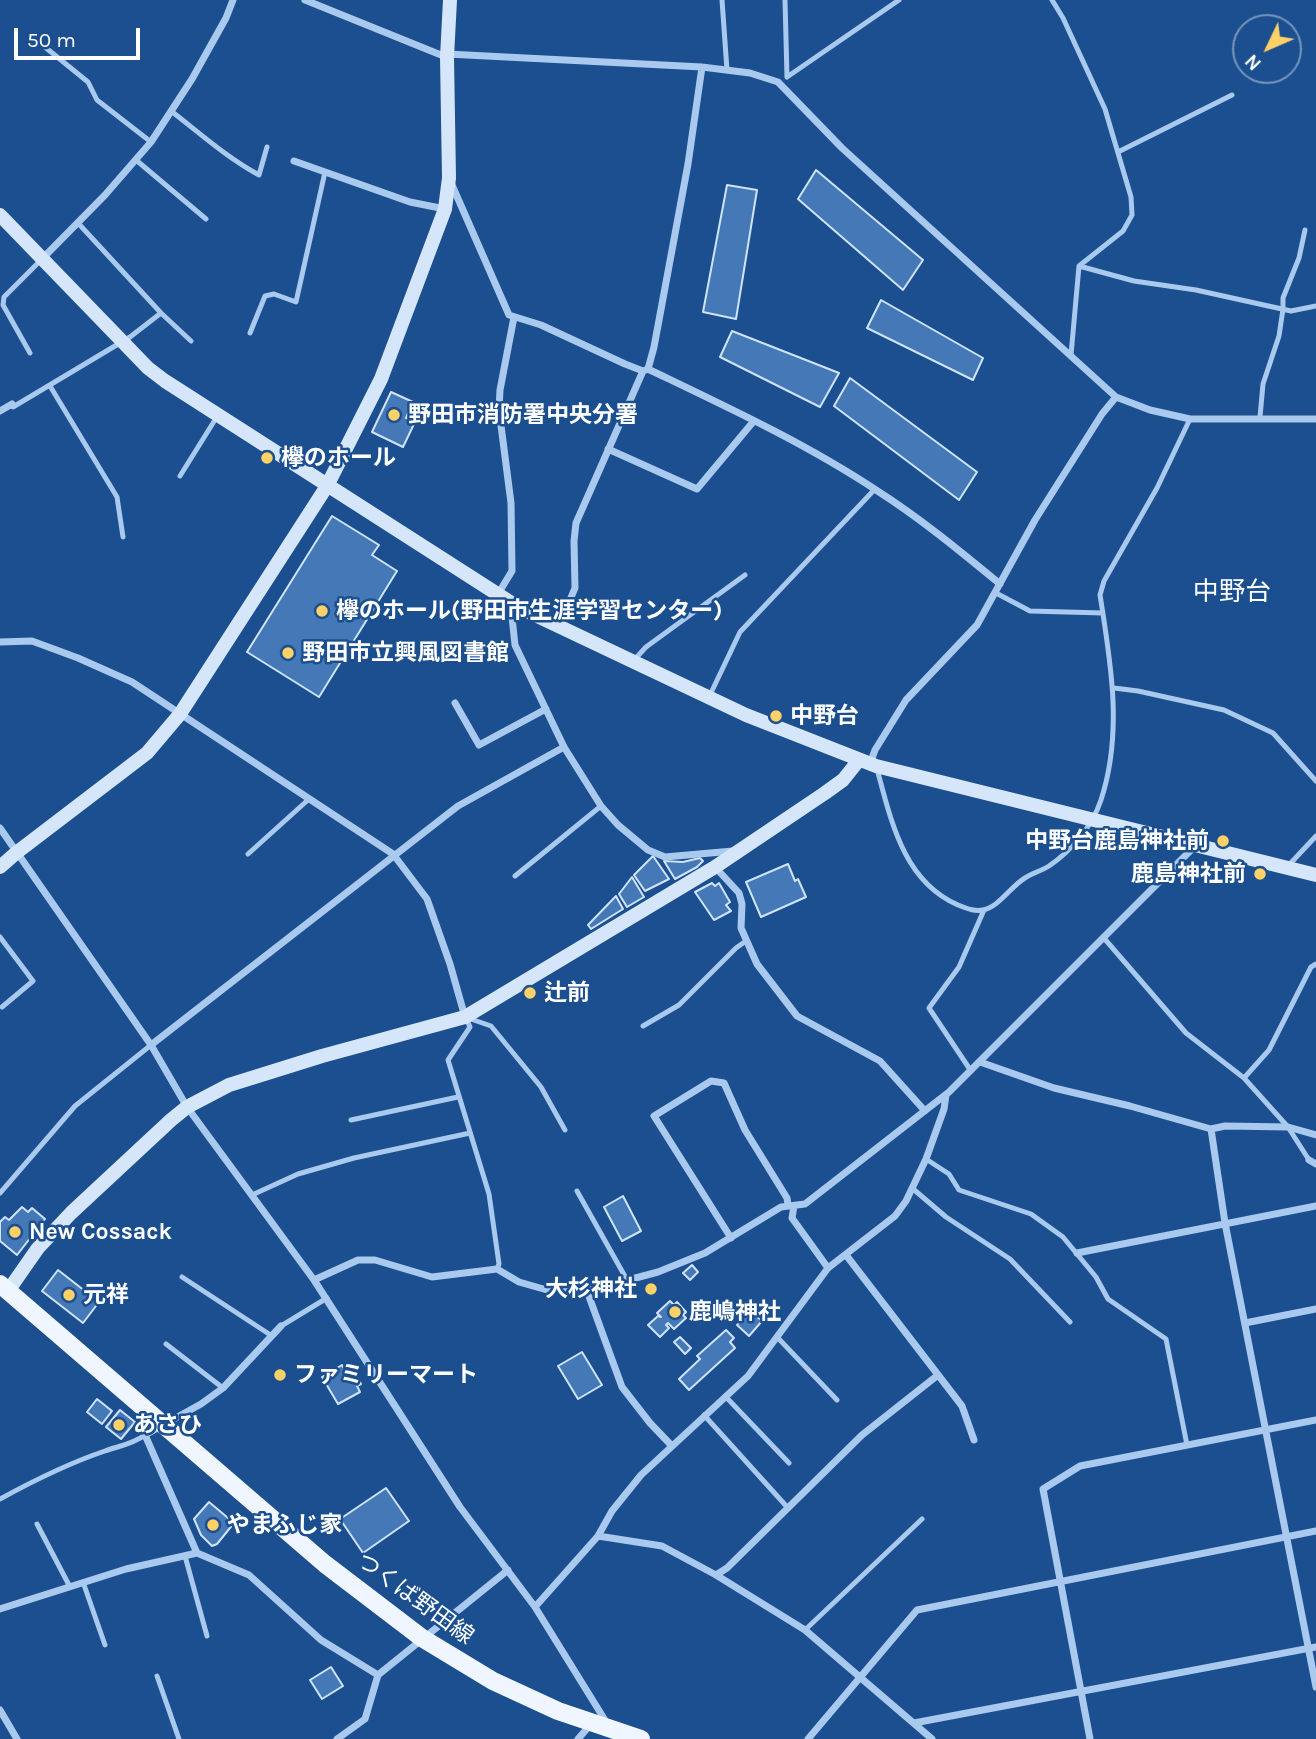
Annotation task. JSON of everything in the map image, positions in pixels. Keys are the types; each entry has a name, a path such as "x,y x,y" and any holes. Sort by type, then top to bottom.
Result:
{"main road":[{"name":"つくば野田線","path":"3,1293 163,1424 325,1564 422,1638 493,1681 558,1712 614,1734 641,1739"}],"street":[{"path":"42,259 151,142 226,18 233,0"},
{"path":"305,0 447,55 702,67 750,72 778,82 842,148 1115,397 1150,410 1190,419 1316,419"},
{"path":"0,867 146,753 180,715 327,486 381,379 445,209 449,178 447,55 450,0"},
{"path":"559,626 575,589 576,523 645,370 679,216 702,67"},
{"path":"778,82 787,78"},
{"path":"294,161 410,202 445,209"},
{"path":"449,178 509,315 645,370 753,422 875,489 948,541 1000,584"},
{"path":"0,215 148,368 165,382 516,606 771,726 868,763 1316,875"},
{"path":"498,594 512,571 511,503 499,410 513,317"},
{"path":"3,1293 38,1248 71,1213 187,1107 229,1085 466,1017 715,867 834,786 850,772 868,763 905,700 977,625 1035,520 1115,397"},
{"path":"0,411 12,404"},
{"path":"608,449 697,489 753,422"},
{"path":"516,606 512,617 515,645 564,747 601,806 618,825 648,850 665,857 739,851"},
{"path":"0,642 32,641 132,682 393,854 427,899 466,1017"},
{"path":"455,703 479,745 546,709"},
{"path":"150,1045 458,806 564,747"},
{"path":"0,828 150,1045 187,1107 327,1298 460,1507 535,1607 614,1734"},
{"path":"314,1280 358,1260 375,1260 432,1277 497,1269 519,1282 547,1290 587,1290 682,1263 705,1253 781,1207 806,1204 946,1095 1197,844"},
{"path":"715,867 739,893 742,904 741,928 757,964 797,1016 880,1061 925,1111"},
{"path":"980,1062 1054,1088 1130,1105 1211,1129 1225,1126 1289,1127 1316,1135"},
{"path":"731,1238 654,1116 711,1081 723,1083 745,1130 791,1205 792,1217 828,1268"},
{"path":"535,1607 598,1536 612,1511 634,1484 671,1445 748,1376 828,1268 895,1216 926,1158 944,1109 946,1095"},
{"path":"1211,1129 1225,1223 1287,1537 1312,1648 1316,1687"},
{"path":"1077,1253 1316,1206"},
{"path":"846,1255 962,1406 974,1440"},
{"path":"587,1290 622,1387 671,1445"},
{"path":"1245,1323 1316,1309"},
{"path":"197,1553 145,1435 201,1404 223,1388 281,1326"},
{"path":"716,1575 727,1568 862,1435 938,1375"},
{"path":"1090,1739 1043,1489 1080,1466 1316,1420"},
{"path":"808,1739 917,1609 1316,1531"},
{"path":"598,1536 662,1546 716,1575 805,1630 932,1739"},
{"path":"0,1609 126,1569 197,1553 248,1575 321,1640 378,1675"},
{"path":"337,1739 365,1719 378,1675 508,1570"},
{"path":"914,1723 1312,1648"},
{"path":"0,1710 17,1739"},
{"path":"578,1739 591,1724"}],"lane":[{"path":"723,0 727,70"},
{"path":"785,0 787,78"},
{"path":"787,78 899,0"},
{"path":"1052,0 1105,109 1131,197 1132,215 1123,231 1079,266 1071,355"},
{"path":"35,39 88,82 97,100 151,142"},
{"path":"1118,152 1232,96"},
{"path":"171,111 215,148 259,175 267,148"},
{"path":"136,160 206,219"},
{"path":"250,333 265,296 274,294 296,302 325,172"},
{"path":"78,223 160,313 191,341"},
{"path":"1260,417 1263,384 1279,336 1283,298 1299,258 1304,230"},
{"path":"30,353 3,304 4,297 42,259"},
{"path":"1079,266 1134,281 1196,290 1291,311 1316,306"},
{"path":"12,404 13,407 50,386 122,341 160,313"},
{"path":"50,386 117,497 122,537"},
{"path":"180,476 218,415"},
{"path":"971,1071 929,1008 959,967 984,910 1027,877 1058,859 1092,821 1101,800 1113,751 1114,688 1100,595 1104,581 1157,488 1190,419"},
{"path":"709,698 740,632 875,489"},
{"path":"633,661 646,647 745,575"},
{"path":"996,593 1030,611 1103,613"},
{"path":"1114,688 1224,710 1273,733 1316,781"},
{"path":"868,763 897,836 913,868 930,888 950,901 971,910 984,910"},
{"path":"248,854 309,799"},
{"path":"515,876 601,806"},
{"path":"1286,867 1316,835"},
{"path":"0,937 33,981 2,1007"},
{"path":"1103,937 1173,1020 1244,1078 1289,1127 1312,1162"},
{"path":"643,1026 679,1005 746,941"},
{"path":"1244,1078 1269,1050 1311,967 1316,964"},
{"path":"466,1017 470,1027 448,1060 489,1194 499,1264 497,1269"},
{"path":"466,1017 491,1026 541,1087 565,1130"},
{"path":"0,1193 75,1106 150,1045"},
{"path":"351,1120 458,1097"},
{"path":"252,1195 299,1174 343,1161 470,1133"},
{"path":"926,1158 949,1174 959,1190 1031,1214 1063,1237 1096,1277 1108,1299 1166,1339 1187,1445"},
{"path":"912,1188 946,1217 1010,1259 1070,1322"},
{"path":"577,1191 627,1279"},
{"path":"182,1277 272,1336"},
{"path":"281,1326 327,1298"},
{"path":"778,1338 837,1399"},
{"path":"166,1344 223,1388"},
{"path":"726,1396 789,1463"},
{"path":"704,1415 788,1508"},
{"path":"0,1499 49,1474 104,1451 137,1441 145,1435"},
{"path":"805,1630 922,1519"},
{"path":"37,1524 70,1587"},
{"path":"185,1556 207,1636"},
{"path":"83,1583 105,1645"},
{"path":"158,1676 179,1739"}],"building":[{"path":"816,170 923,260 903,290 798,199"},
{"path":"727,185 757,190 736,319 703,312"},
{"path":"881,300 983,358 973,380 867,328"},
{"path":"732,331 839,373 820,407 720,357"},
{"path":"850,378 977,472 959,500 834,406"},
{"path":"391,392 413,402 406,418 415,422 403,447 372,432"},
{"name":"欅のホール(野田市生涯学習センター)","path":"332,516 379,545 372,555 397,571 319,697 247,652"},
{"path":"653,856 669,879 645,891 634,875"},
{"path":"700,858 703,861 697,867 675,879 664,861 683,862"},
{"path":"788,864 806,897 761,917 746,882"},
{"path":"632,877 644,897 627,907 619,894"},
{"path":"712,883 715,886 719,883 730,902 726,905 731,911 714,920 695,892"},
{"path":"616,896 623,909 591,929 588,925"},
{"path":"623,1196 641,1231 622,1241 604,1207"},
{"path":"22,1207 28,1212 32,1208 45,1219 17,1255 0,1241 0,1222 5,1217 9,1220"},
{"path":"692,1265 698,1272 690,1280 683,1273"},
{"path":"58,1270 99,1302 83,1323 42,1291"},
{"path":"670,1301 674,1305 677,1302 686,1312 683,1315 686,1318 674,1329 668,1323 666,1325 669,1328 660,1337 648,1325 658,1316 661,1317 657,1313"},
{"path":"749,1310 762,1321 749,1336 737,1325"},
{"path":"726,1330 734,1338 730,1342 735,1348 689,1390 679,1379 700,1359 697,1356"},
{"path":"680,1337 691,1348 685,1354 674,1342"},
{"path":"582,1352 602,1385 578,1399 558,1366"},
{"path":"349,1364 361,1384 357,1386 360,1392 338,1404 322,1377 342,1365 343,1367"},
{"path":"97,1399 112,1411 102,1424 87,1412"},
{"path":"120,1410 135,1422 121,1439 106,1427"},
{"path":"386,1488 409,1521 363,1553 340,1519"},
{"path":"209,1502 234,1523 217,1544 212,1546 201,1535 194,1519"},
{"path":"331,1667 343,1686 322,1699 310,1680"}],"place":[{"name":"野田市消防署中央分署","path":"394,415"},
{"name":"欅のホール","path":"267,458"},
{"name":"欅のホール(野田市生涯学習センター)","path":"322,611"},
{"name":"野田市立興風図書館","path":"288,653"},
{"name":"中野台","path":"776,716"},
{"name":"中野台鹿島神社前","path":"1223,841"},
{"name":"鹿島神社前","path":"1260,874"},
{"name":"辻前","path":"530,993"},
{"name":"New Cossack","path":"15,1232"},
{"name":"大杉神社","path":"651,1289"},
{"name":"元祥","path":"69,1295"},
{"name":"鹿嶋神社","path":"675,1312"},
{"name":"ファミリーマート","path":"280,1375"},
{"name":"あさひ","path":"119,1425"},
{"name":"やまふじ家","path":"213,1525"}],"district":[{"name":"中野台","path":"1232,593"}]}
